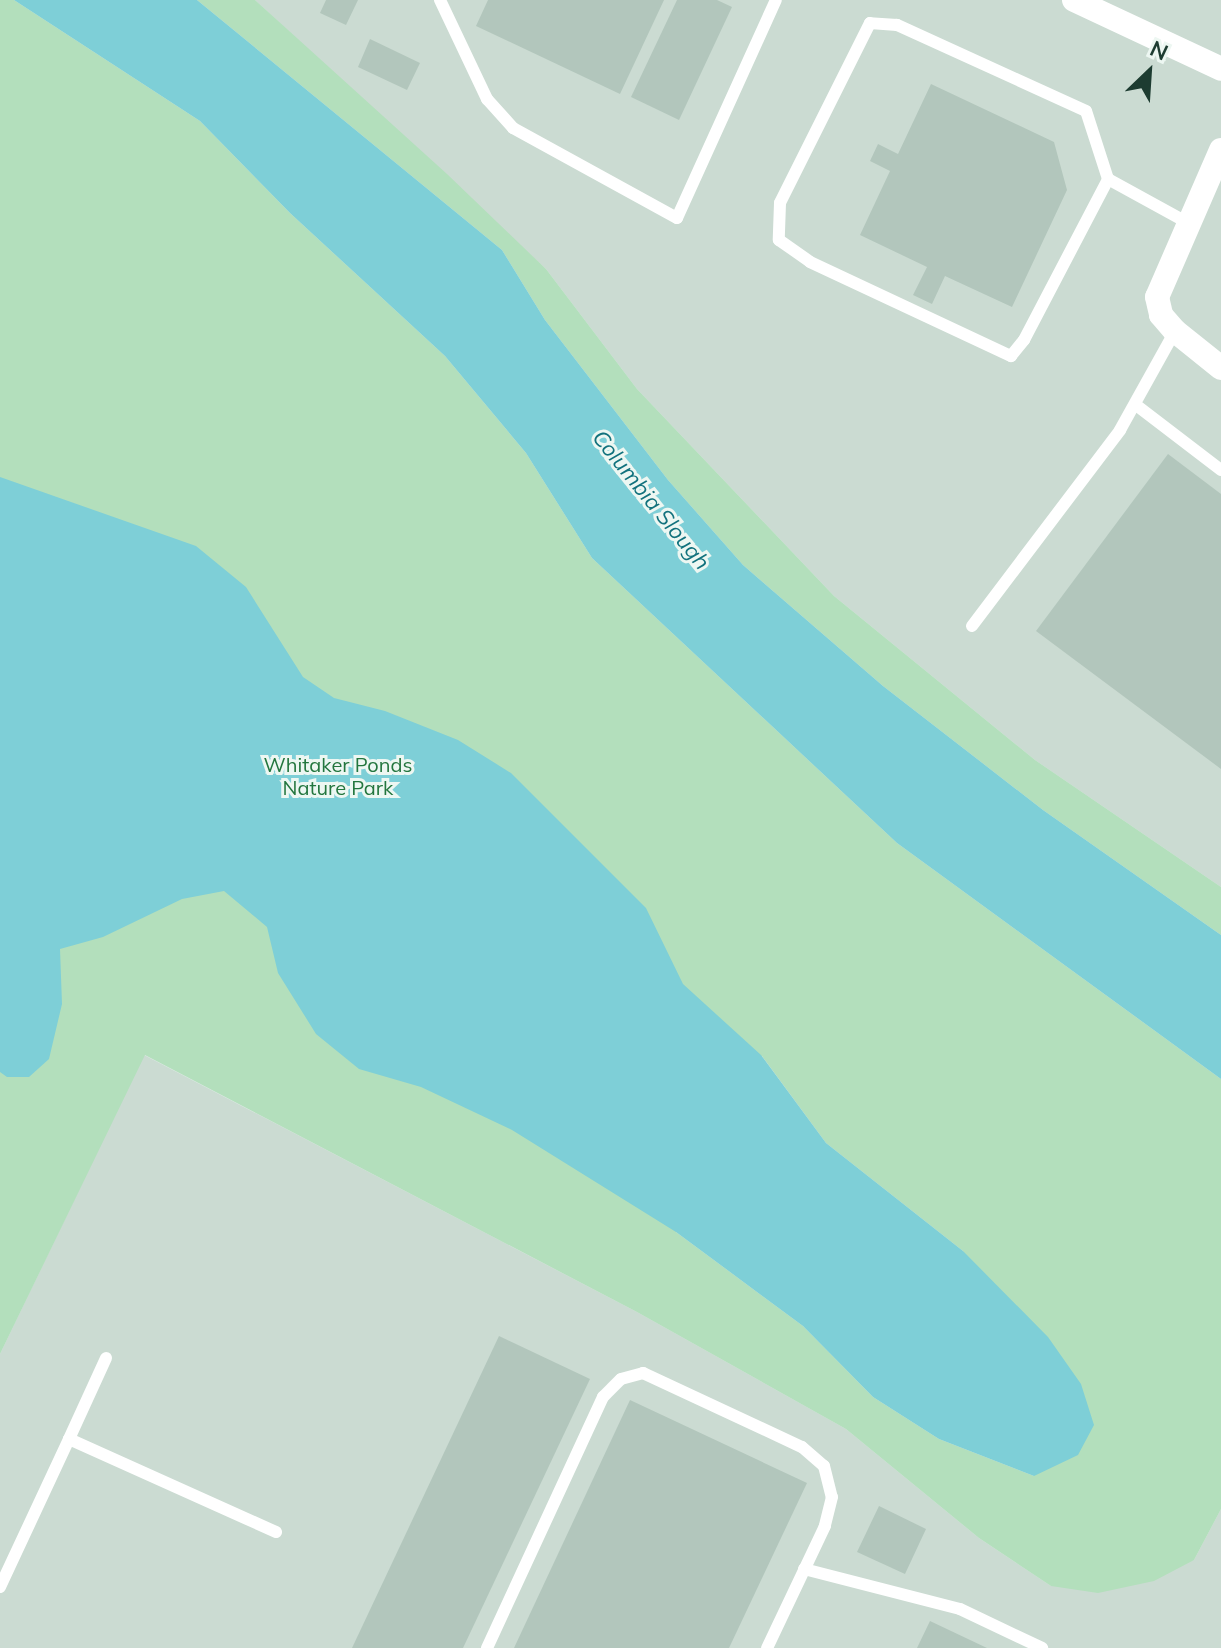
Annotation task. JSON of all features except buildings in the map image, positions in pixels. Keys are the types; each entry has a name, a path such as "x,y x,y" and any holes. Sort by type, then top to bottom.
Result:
{"street":[{"path":"1074,0 1221,69"},
{"path":"1221,150 1161,284 1168,323 1221,368"}],"lane":[{"path":"440,0 487,99 513,128 677,218 776,0"},
{"path":"1108,179 1024,340 1011,356 810,262 779,240 780,203 870,23 897,25 1086,111 1108,179 1188,223"},
{"path":"972,626 1136,405 1168,323"},
{"path":"1136,405 1221,470"},
{"path":"0,1587 106,1358"},
{"path":"487,1648 603,1397 621,1379 643,1373 802,1447 824,1466 832,1497 804,1569 767,1648"},
{"path":"69,1439 276,1532"},
{"path":"804,1569 960,1609 1042,1648"}],"shaded area":[{"path":"255,0 1221,0 1221,887 1035,760 834,596 637,389 546,269"},
{"path":"144,1055 637,1312 846,1429 979,1538 1051,1586 1194,1560 1221,1509 1221,1648 0,1648 0,1354"}],"green space":[{"name":"Whitaker Ponds Nature Park","path":"0,0 14,0 200,121 290,213 445,356 526,453 592,558 897,843 1221,1079 1221,1509 1194,1560 1154,1581 1098,1593 1051,1586 979,1538 846,1429 637,1312 145,1055 0,1354","holes":["762,1056 826,1143 963,1251 1034,1476 939,1439 873,1397 803,1326 676,1232"]},
{"path":"197,0 255,0 447,174 546,269 637,389 834,596 1035,760 1221,887 1221,935 1043,810 883,686 743,565 668,480 545,320 502,250"}],"water":[{"name":"Columbia Slough","path":"14,0 197,0 502,250 545,320 668,480 743,565 883,686 1043,810 1221,935 1221,1079 897,843 592,558 526,453 445,356 290,213 200,121"},
{"path":"0,477 196,546 246,587 303,677 334,698 385,711 458,740 511,773 646,908 683,984 761,1055 826,1143 963,1251 1048,1337 1081,1384 1094,1425 1078,1455 1034,1476 939,1439 873,1397 803,1326 676,1232 512,1130 421,1087 359,1069 316,1034 278,973 267,927 224,891 182,899 103,937 60,949 62,1004 49,1059 29,1077 7,1077 0,1072"}]}
